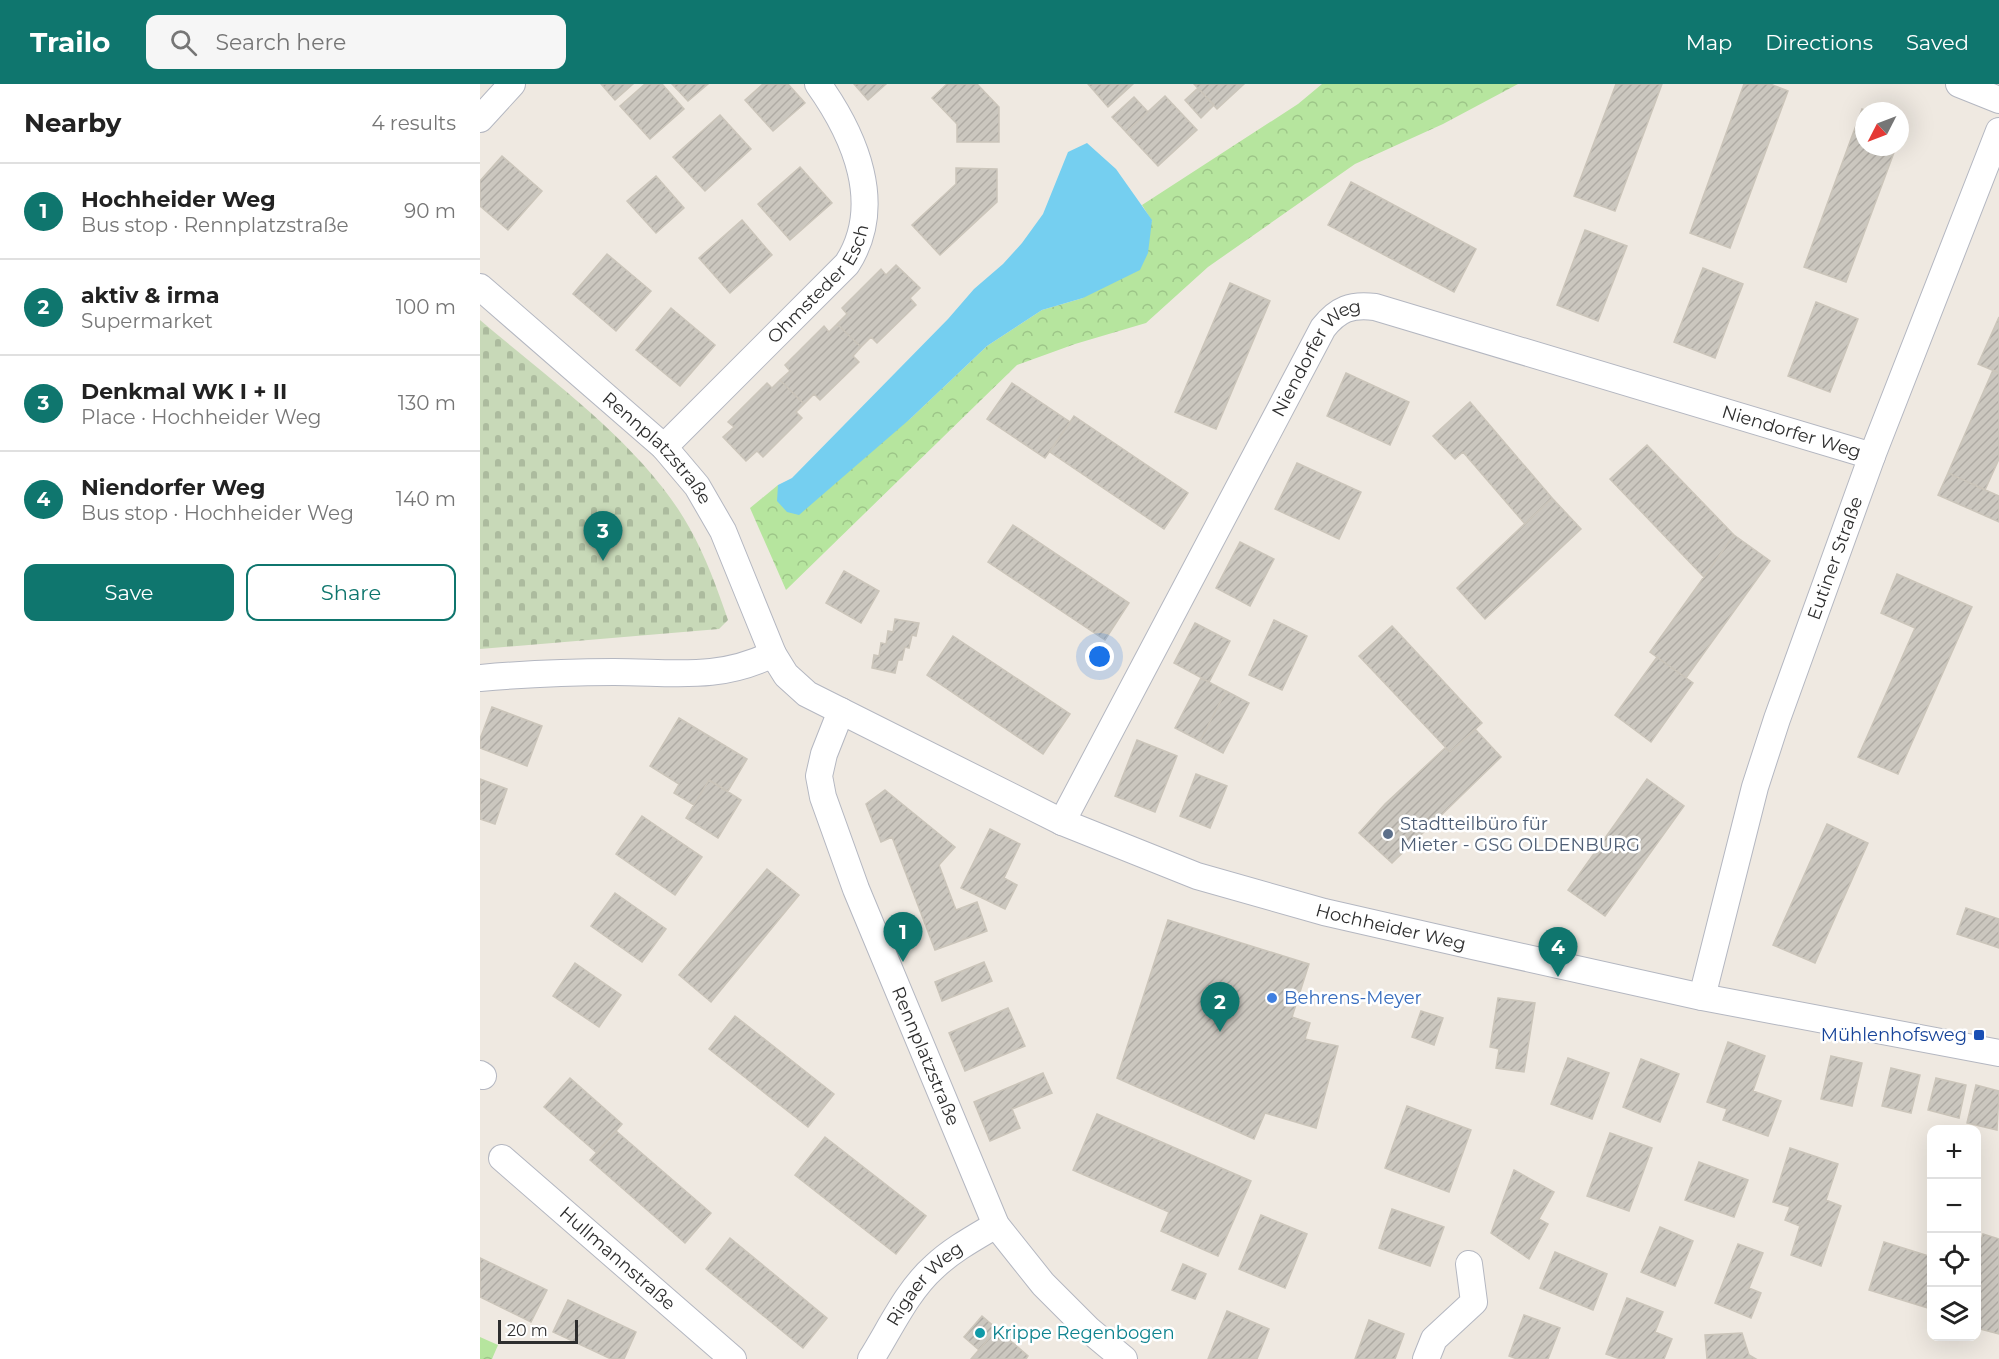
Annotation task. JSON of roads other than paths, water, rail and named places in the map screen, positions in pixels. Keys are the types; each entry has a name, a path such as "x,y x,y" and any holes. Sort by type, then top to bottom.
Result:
{"street":[{"path":"480,119 512,84"},
{"name":"Ohmsteder Esch","path":"664,447 847,264 857,247 863,228 865,206 857,156 848,132 818,84"},
{"path":"1959,84 1999,100"},
{"name":"Eutiner Straße","path":"1702,997 1755,787 1872,456 1999,131"},
{"name":"Rennplatzstraße","path":"480,287 664,447 697,486 723,531 773,654"},
{"name":"Niendorfer Weg","path":"1062,822 1323,328 1344,308 1359,305 1375,307 1872,456"},
{"path":"480,678 550,672 716,674 748,666 773,654"},
{"name":"Hochheider Weg","path":"773,654 786,675 807,694 1062,822 1197,876 1324,912 1702,997 1999,1053"},
{"name":"Rennplatzstraße","path":"841,711 824,754 819,776 823,797 856,889 996,1225 1043,1284 1088,1329 1124,1359"},
{"name":"Hullmannstraße","path":"502,1158 733,1359"},
{"name":"Rigaer Weg","path":"871,1359 913,1292 933,1268 957,1248 996,1225"},
{"path":"1426,1359 1434,1339 1474,1302 1469,1264"}],"water":[{"path":"1087,143 1116,169 1152,220 1148,253 1140,270 1083,298 1042,310 987,346 910,419 799,515 787,512 777,501 778,485 792,478 948,319 974,289 1003,264 1022,243 1043,214 1068,152"}],"place":[{"name":"Denkmal WK I + II","path":"603,561"},
{"name":"Stadtteilbüro für Mieter - GSG OLDENBURG","path":"1388,834"},
{"name":"Hochheider Weg","path":"903,962"},
{"name":"Niendorfer Weg","path":"1558,977"},
{"name":"Behrens-Meyer","path":"1272,998"},
{"name":"aktiv & irma","path":"1220,1032"},
{"name":"Mühlenhofsweg","path":"1979,1035"},
{"name":"Krippe Regenbogen","path":"980,1333"}]}
